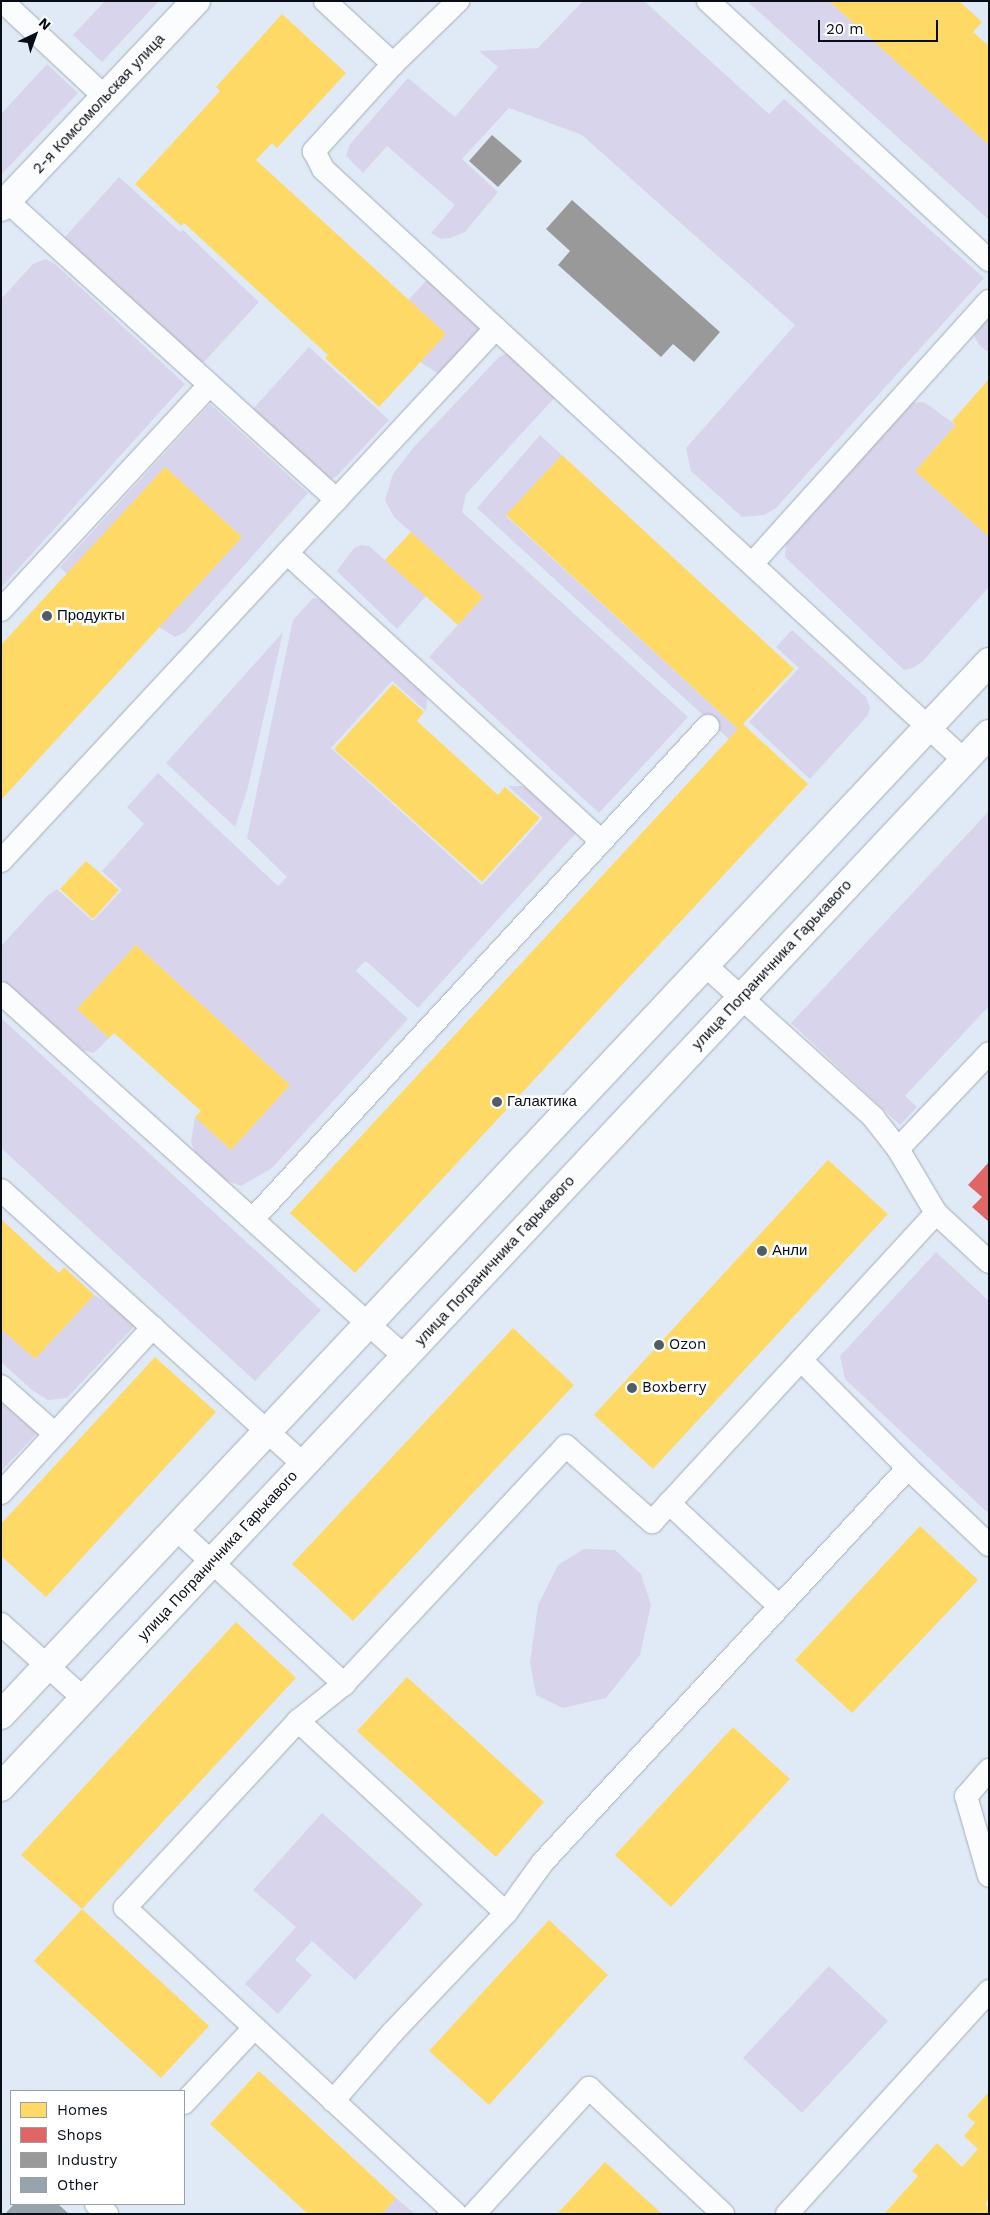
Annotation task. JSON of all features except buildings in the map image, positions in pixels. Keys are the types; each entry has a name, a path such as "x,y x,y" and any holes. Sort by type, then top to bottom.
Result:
{"street":[{"name":"2-я Комсомольская улица","path":"4,204 196,1"},
{"path":"1,1715 989,662"},
{"name":"улица Пограничника Гарькавого","path":"1,1788 989,734"}],"lane":[{"path":"2,1 106,97"},
{"path":"325,1 393,64"},
{"path":"458,1 393,64 314,152 323,169 964,760"},
{"path":"708,1 989,260"},
{"path":"4,204 210,385 337,500"},
{"path":"752,564 989,301"},
{"path":"1,861 496,328"},
{"path":"1,610 210,385"},
{"path":"287,553 601,841"},
{"path":"253,1219 708,726"},
{"path":"705,965 873,1117 898,1149 936,1213 989,1262"},
{"path":"1,992 368,1323 404,1358"},
{"path":"898,1149 989,1053"},
{"path":"1,1190 304,1465"},
{"path":"456,2214 253,2029 125,1908 298,1721 344,1684 566,1446 652,1522 936,1213"},
{"path":"1,1493 153,1327"},
{"path":"801,1360 908,1468 989,1545"},
{"path":"1,1386 55,1434"},
{"path":"333,2102 393,2032 506,1913 543,1862 908,1468"},
{"path":"670,1503 779,1606"},
{"path":"176,1529 344,1684"},
{"path":"1,1624 84,1699"},
{"path":"298,1721 506,1913"},
{"path":"989,1770 966,1796 989,1876"},
{"path":"787,2214 989,1990"},
{"path":"185,2102 253,2029"},
{"path":"474,2214 590,2088 723,2214"},
{"path":"97,2205 107,2214"}],"shaded area":[{"path":"105,1 159,1 102,62 73,35"},
{"path":"583,1 644,1 769,114 784,99 984,278 776,508 764,515 742,517 691,471 686,448 795,325 582,135 509,108 462,159 498,192 465,232 450,238 441,239 431,233 455,205 387,146 363,173 346,156 350,144 408,78 455,117 498,67 479,51 538,48"},
{"path":"747,1 829,1 989,145 989,220"},
{"path":"47,64 78,93 1,175 1,114"},
{"path":"119,177 180,232 183,230 259,302 204,362 200,363 64,238"},
{"path":"46,259 55,264 185,384 1,588 1,299 33,264"},
{"path":"427,280 476,320 478,328 478,335 439,374 420,362 408,300"},
{"path":"989,312 989,353 979,345 974,336 978,324"},
{"path":"309,347 389,420 337,476 330,480 251,411"},
{"path":"508,353 558,394 466,494 462,512 688,717 599,813 429,657 483,597 394,517 385,500 393,474 414,447 499,357"},
{"path":"924,402 956,425 915,471 989,537 989,587 923,661 913,668 904,670 785,557 786,543 910,403"},
{"path":"210,404 308,493 185,632 175,637 159,627 242,537 165,467 67,574 60,567"},
{"path":"540,435 562,455 506,516 738,729 729,739 477,508"},
{"path":"361,545 369,546 426,596 397,629 337,571 354,548"},
{"path":"313,598 321,599 424,691 427,700 426,711 392,681 331,748 482,885 543,818 508,786 527,786 574,826 576,833 418,1008 366,961 361,965 356,971 408,1019 272,1168 241,1186 225,1180 195,1152 191,1142 195,1117 231,1150 290,1085 136,945 77,1009 109,1038 94,1053 82,1050 1,979 1,946 46,897 57,889 93,921 122,890 102,871 144,824 127,807 158,773 278,886 287,877 247,838 293,620"},
{"path":"792,630 866,697 870,708 868,715 810,779 749,722 799,668 776,647"},
{"path":"283,632 248,787 235,827 166,763"},
{"path":"989,811 989,1006 905,1096 917,1107 900,1125 791,1023"},
{"path":"1,1018 321,1310 255,1381 1,1148"},
{"path":"936,1252 989,1301 989,1514 845,1379 840,1356"},
{"path":"94,1295 138,1322 67,1398 48,1400 32,1390 1,1362 1,1329 35,1359"},
{"path":"1,1402 37,1433 1,1471"},
{"path":"584,1549 615,1550 641,1574 651,1605 640,1655 606,1698 563,1708 536,1695 530,1662 538,1605 558,1565"},
{"path":"322,1813 423,1904 355,1980 312,1941 295,1960 312,1975 278,2014 245,1984 296,1927 253,1890"},
{"path":"829,1966 888,2021 802,2113 743,2058"},
{"path":"396,2198 415,2214 382,2214"}],"place":[{"name":"Продукты","path":"47,616"},
{"name":"Галактика","path":"497,1102"},
{"name":"Анли","path":"762,1251"},
{"name":"Ozon","path":"659,1345"},
{"name":"Boxberry","path":"632,1388"}]}
